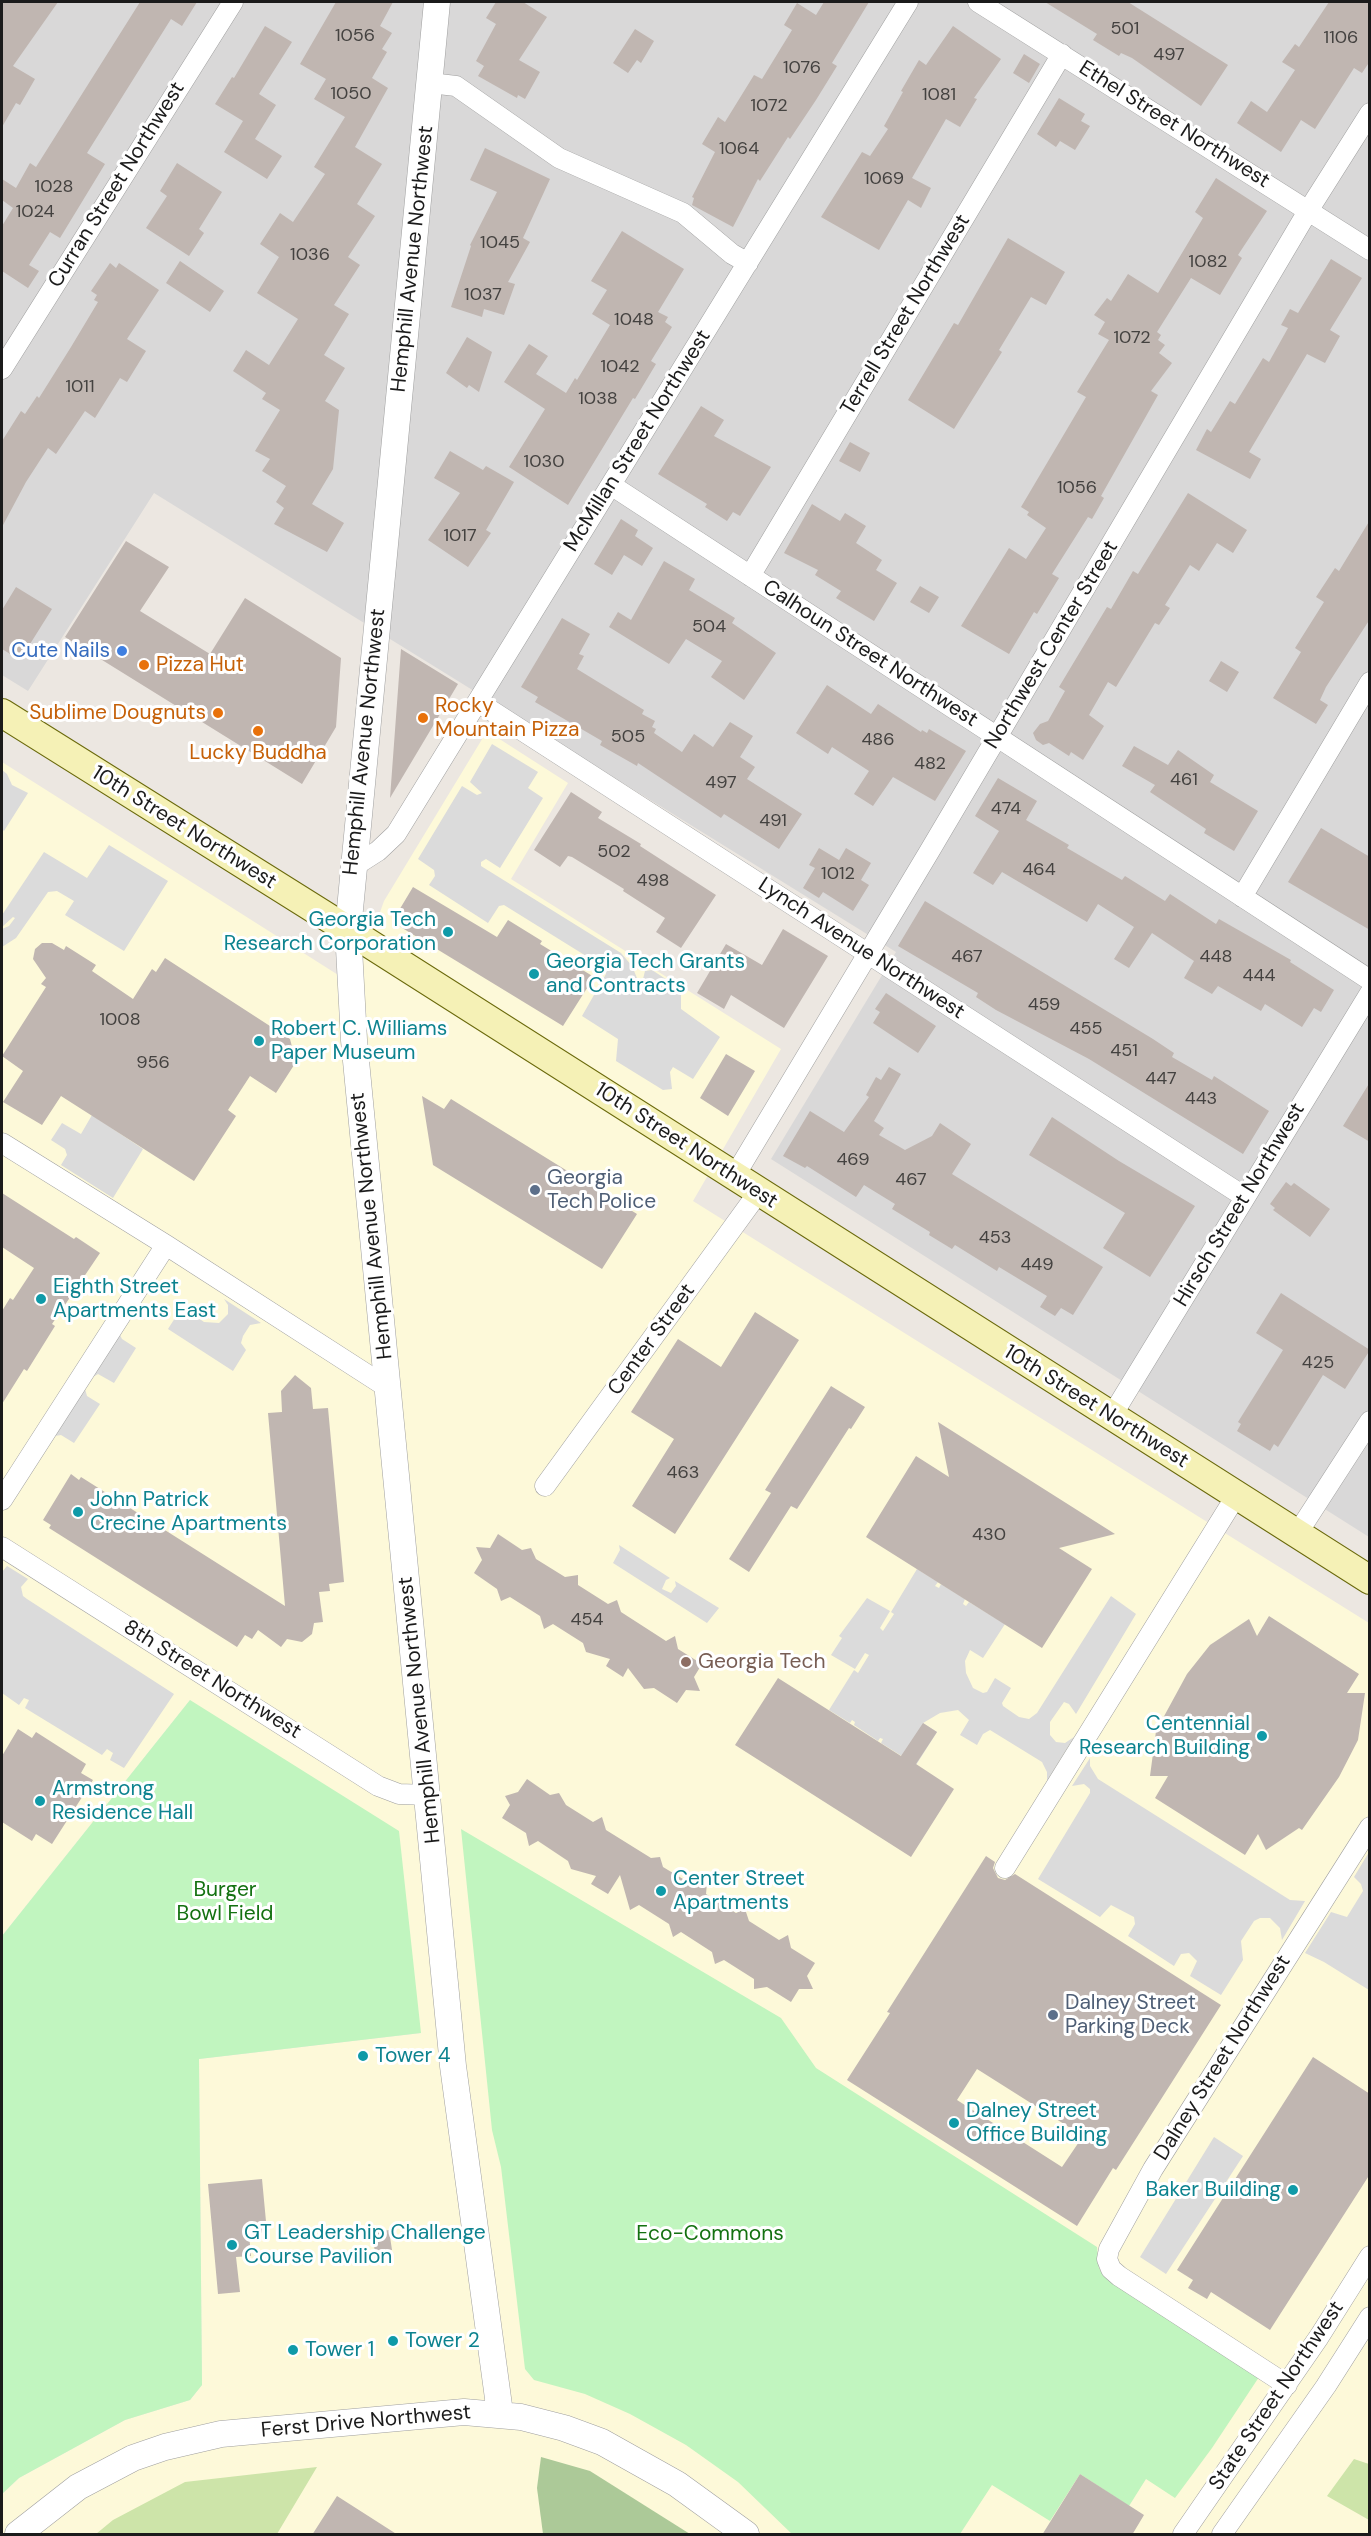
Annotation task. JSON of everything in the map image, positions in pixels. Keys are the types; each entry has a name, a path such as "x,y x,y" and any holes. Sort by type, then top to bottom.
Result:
{"main road":[{"name":"10th Street Northwest","path":"2,713 348,930 758,1193 1370,1580"}],"street":[{"name":"Curran Street Northwest","path":"2,369 233,2"},
{"name":"Hemphill Avenue Northwest","path":"437,2 348,930 354,1040 453,2066 500,2414"},
{"name":"McMillan Street Northwest","path":"353,867 396,834 908,2"},
{"name":"Ethel Street Northwest","path":"978,2 1370,250"},
{"name":"Terrell Street Northwest","path":"750,576 1062,54"},
{"path":"430,83 456,86 560,158 683,213 732,254 748,263"},
{"name":"Northwest Center Street","path":"734,1177 869,954 1308,211 1370,113"},
{"name":"Calhoun Street Northwest","path":"611,485 1370,980"},
{"path":"1242,897 1370,682"},
{"name":"Lynch Avenue Northwest","path":"477,702 1245,1197"},
{"name":"Hirsch Street Northwest","path":"1111,1417 1370,993"},
{"path":"2,1143 388,1388"},
{"name":"Center Street","path":"545,1486 758,1193"},
{"path":"2,1500 166,1245"},
{"path":"1296,1534 1370,1421"},
{"path":"1005,1868 1236,1496"},
{"name":"8th Street Northwest","path":"2,1547 378,1786 399,1794 428,1795"},
{"name":"Dalney Street Northwest","path":"1287,2385 1119,2276 1111,2269 1107,2259 1109,2249 1153,2169 1370,1827"},
{"name":"State Street Northwest","path":"1183,2535 1287,2385 1370,2256"},
{"name":"State Street Northwest","path":"1222,2535 1370,2317"},
{"name":"Ferst Drive Northwest","path":"18,2535 78,2487 133,2458 165,2447 221,2434 399,2416 464,2412 521,2416 602,2442 677,2484 746,2535"}],"shaded area":[{"path":"2,2 1369,2 1369,1537 771,1159 896,952 154,493 28,691 2,675"},
{"name":"Georgia Tech","path":"487,731 568,783 511,879 781,1049 693,1201 1369,1623 1369,2534 2,2534 2,2494 19,2478 125,2420 190,2400 202,2385 199,2059 421,2033 190,1700 2,1936 2,762 354,985 384,901"},
{"path":"492,744 538,772 528,788 543,798 500,868 486,859 481,862 481,866 621,953 632,966 639,983 642,983 645,971 652,970 681,989 681,1009 720,1037 693,1079 673,1067 670,1072 672,1089 663,1090 616,1061 618,1039 582,1016 606,974 605,969 599,964 504,905 499,906 488,923 429,885 435,876 434,870 418,859 462,786 477,795 482,793 470,782"},
{"path":"2,770 7,774 12,785 28,793 4,831 2,829"},
{"path":"109,845 168,881 124,951 65,915 74,901 57,891 48,892 16,938 2,947 2,929 9,926 15,918 13,917 2,927 2,915 44,852 87,878"},
{"path":"92,1115 143,1149 113,1198 61,1165 67,1155 65,1149 51,1140 62,1123 81,1134"},
{"path":"224,1299 261,1323 250,1325 243,1336 241,1343 246,1350 233,1371 168,1329 182,1307 204,1322 219,1323 228,1314 228,1305"},
{"path":"120,1335 122,1339 136,1348 114,1383 98,1374 93,1377"},
{"path":"85,1389 87,1396 100,1404 74,1443 61,1435 55,1436"},
{"path":"619,1545 670,1578 666,1580 662,1589 671,1593 676,1586 675,1581 719,1608 707,1623 613,1563 620,1550"},
{"path":"7,1566 28,1579 21,1587 23,1596 174,1694 124,1768 110,1760 113,1753 107,1749 102,1755 25,1708 29,1700 24,1698 19,1705 2,1693 2,1572"},
{"path":"917,1569 938,1582 935,1586 939,1588 941,1584 965,1599 963,1604 966,1606 969,1602 1005,1624 983,1658 970,1650 965,1661 966,1673 973,1688 983,1693 987,1692 995,1678 1011,1688 1002,1703 1019,1717 1029,1719 1037,1713 1111,1596 1136,1614 1076,1714 1069,1704 1064,1702 1050,1722 1050,1735 1056,1742 1065,1743 1074,1737 1047,1781 1047,1772 1042,1762 990,1730 983,1734 977,1745 960,1735 969,1720 958,1710 940,1713 923,1723 937,1732 916,1765 881,1743 883,1739 880,1738 878,1741 854,1725 855,1722 852,1720 850,1723 829,1710 854,1670 858,1673 869,1655 865,1653 855,1669 831,1655 842,1638 839,1636 867,1598 890,1611 880,1628 883,1631 894,1614 891,1612"},
{"path":"1090,1758 1090,1766 1098,1779 1290,1900 1305,1901 1282,1940 1280,1928 1270,1918 1260,1918 1254,1921 1241,1941 1243,1960 1221,1995 1190,1976 1197,1961 1189,1953 1181,1954 1174,1966 1128,1936 1135,1924 1134,1917 1111,1905 1100,1917 1038,1879 1090,1793 1090,1789 1084,1784 1072,1786"},
{"path":"1369,1852 1370,1990 1305,1953 1331,1912 1347,1917 1363,1891 1361,1884 1354,1877"},
{"path":"1214,2137 1243,2156 1166,2274 1140,2257"}],"green space":[{"name":"Burger Bowl Field","path":"190,1700 399,1831 421,2033 199,2059 202,2385 190,2400 125,2420 19,2478 2,2494 2,1936"},
{"name":"Eco-Commons","path":"461,1829 781,2018 816,2068 1097,2247 1099,2268 1103,2275 1261,2374 1212,2448 1175,2498 1146,2479 1129,2506 1080,2474 1050,2521 992,2485 960,2534 792,2534 738,2482 686,2445 630,2414 585,2394 534,2380 525,2369 501,2167 492,2130"},
{"path":"541,2457 590,2471 690,2534 543,2534 537,2488"},
{"path":"1354,2459 1369,2464 1369,2520 1327,2496"},
{"path":"317,2467 277,2534 96,2534 113,2520 185,2482"}],"building":[{"path":"2,2 58,2 13,66 35,79 20,105 16,103 2,127"},
{"path":"140,2 197,2 182,26 171,19 87,153 105,164 60,238 50,232 29,265 39,271 28,288 2,271 2,226 13,208 2,200 2,179 16,188 30,163 36,167"},
{"path":"336,2 393,2 380,26 392,33 382,49 387,52 372,78 388,88 355,147 382,164 357,204 375,216 348,257 360,265 334,305 349,314 324,355 345,368 325,401 339,410 333,469 312,504 344,523 327,552 274,524 284,508 276,502 286,486 262,471 270,459 255,451 280,410 262,399 266,393 233,371 246,350 269,365 298,319 257,293 279,257 260,244 280,213 293,222 325,174 314,167 345,117 314,99 326,79 300,64"},
{"path":"496,2 523,2 547,17 519,60 540,72 525,99 518,95 517,98 478,76 484,66 476,61 496,24 486,18"},
{"path":"824,2 869,2 832,63 837,66 790,139 788,137 760,181 758,179 733,227 692,205 694,198 692,197 715,152 702,144 718,117 725,122 754,75 762,79 792,30 784,25 797,3 816,15"},
{"path":"1045,2 1128,2 1228,65 1201,106 1132,58 1121,53 1119,56 1093,40 1097,34"},
{"path":"1329,2 1370,2 1370,61 1362,73 1354,68 1315,129 1301,120 1281,152 1237,123 1251,101 1267,112 1295,70 1282,62 1295,44 1299,47"},
{"path":"265,26 292,42 259,94 276,105 255,139 282,156 267,179 224,152 243,121 215,104 232,77 234,78"},
{"path":"953,26 1001,59 974,98 977,99 960,127 946,119 912,178 931,188 921,208 908,200 879,250 821,217 862,152 870,156 888,129 884,126 919,60 926,65"},
{"path":"635,29 654,41 641,63 637,60 628,73 613,63"},
{"path":"1024,54 1040,64 1029,83 1013,73"},
{"path":"1059,98 1085,114 1081,121 1090,126 1075,150 1060,141 1056,147 1037,134"},
{"path":"485,148 550,179 523,238 530,242 508,282 515,284 504,315 484,309 482,317 451,307 470,245 497,192 470,180"},
{"path":"177,163 222,192 199,229 204,233 189,256 146,228 167,196 160,191"},
{"path":"1216,178 1267,211 1238,255 1242,258 1220,295 1191,278 1157,332 1161,335 1158,340 1165,345 1159,353 1172,363 1151,391 1158,395 1101,496 1104,498 1092,519 1088,517 1052,574 1059,578 1037,614 1034,612 1009,654 961,626 1009,548 1026,559 1046,528 1027,515 1029,512 1021,507 1086,397 1077,392 1109,340 1098,334 1105,322 1094,315 1107,298 1111,301 1128,274 1158,293 1203,218 1195,212"},
{"path":"622,231 684,269 658,312 668,317 665,322 672,327 651,361 656,364 568,505 509,467 545,409 504,382 529,344 548,356 536,374 566,393 575,378 577,380 610,325 592,314 607,290 591,281"},
{"path":"1008,238 1065,272 1046,305 1031,297 999,350 1002,352 954,429 908,400 954,323 958,325"},
{"path":"1331,259 1362,278 1330,330 1340,336 1325,363 1307,354 1249,452 1261,459 1250,479 1196,450 1207,429 1211,432 1230,401 1235,404 1263,358 1269,362 1288,328 1281,325 1290,309 1298,313"},
{"path":"180,261 224,291 210,312 166,283"},
{"path":"110,263 116,268 119,263 159,290 127,339 146,351 127,382 120,378 95,418 85,411 56,454 48,448 26,482 2,527 2,441 21,411 25,414 37,396 39,398 71,347 98,302 94,300 97,295 91,291"},
{"path":"467,337 492,352 479,392 469,385 467,388 446,373"},
{"path":"701,406 724,420 714,436 771,467 740,516 733,512 727,521 705,507 707,504 658,474"},
{"path":"850,442 870,453 860,472 839,461"},
{"path":"450,451 483,470 486,466 514,482 486,530 491,533 468,567 428,540 460,493 434,478"},
{"path":"1188,493 1247,530 1233,553 1217,543 1199,571 1190,565 1165,605 1170,608 1159,625 1155,623 1116,687 1108,682 1089,715 1104,726 1083,760 1071,752 1069,756 1049,743 1043,745 1036,740 1033,733 1040,724 1048,721 1065,691 1059,687 1107,607 1111,609 1133,571 1138,574"},
{"path":"812,504 840,521 845,513 866,526 856,543 882,560 876,570 897,583 874,621 836,598 841,591 815,575 818,570 784,553"},
{"path":"621,519 638,530 635,536 653,548 642,566 624,555 612,575 594,564"},
{"path":"1370,520 1370,619 1326,687 1320,700 1328,705 1316,724 1273,698 1301,652 1295,648 1324,602 1316,597 1335,568 1339,571"},
{"path":"126,541 169,567 140,611 210,654 245,598 341,658 336,727 302,784 65,637"},
{"path":"664,561 695,579 689,590 735,618 732,623 776,653 744,700 711,677 722,661 686,639 669,664 609,627 618,612 631,620"},
{"path":"920,586 939,597 929,613 910,602"},
{"path":"16,587 52,609 20,660 2,649 2,610"},
{"path":"562,618 590,634 579,654 584,656 577,669 644,710 642,714 655,721 652,727 656,729 654,733 682,752 694,734 713,747 730,722 753,736 740,757 755,767 747,779 802,814 779,849 724,814 721,818 638,763 637,766 600,745 602,741 535,702 538,697 521,687"},
{"path":"401,649 458,684 390,798"},
{"path":"1221,661 1239,672 1227,692 1209,681"},
{"path":"827,685 871,714 878,704 921,732 922,730 927,733 929,729 966,751 935,801 893,777 873,806 854,794 869,771 832,747 828,754 796,733"},
{"path":"1134,746 1168,765 1178,750 1214,775 1210,782 1258,811 1234,851 1204,833 1206,829 1150,792 1155,785 1122,766"},
{"path":"998,778 1037,801 1026,820 1069,845 1067,848 1122,880 1125,876 1165,901 1170,894 1216,924 1219,919 1291,960 1290,962 1334,990 1321,1012 1314,1008 1302,1027 1265,1004 1261,1011 1218,986 1212,994 1184,978 1194,961 1152,933 1129,968 1114,959 1134,927 1098,904 1087,922 1002,872 993,885 973,873 999,831 975,816"},
{"path":"571,792 602,812 598,818 716,895 681,948 656,932 665,918 623,891 624,889 572,857 568,856 560,867 534,850"},
{"path":"1321,828 1370,857 1370,930 1288,882"},
{"path":"819,848 839,860 846,848 871,863 861,880 869,885 853,911 823,892 819,898 803,888 815,868 809,865"},
{"path":"413,887 497,937 508,920 542,941 540,944 594,977 563,1026 399,926 402,921 395,917"},
{"path":"925,901 1153,1039 1174,1053 1172,1057 1212,1080 1214,1076 1269,1111 1243,1154 1089,1059 996,1010 976,997 978,993 898,946"},
{"path":"783,929 828,956 784,1028 731,995 724,1009 697,993 726,944 762,965"},
{"path":"42,943 52,943 64,950 66,946 96,965 92,971 133,999 152,969 156,972 165,958 290,1039 296,1062 276,1093 250,1076 228,1110 236,1116 194,1181 61,1096 42,1125 3,1102 23,1071 2,1056 46,987 41,984 46,978 33,959 35,949"},
{"path":"886,993 936,1026 918,1053 873,1023 880,1012 875,1009"},
{"path":"726,1054 755,1071 728,1116 700,1098"},
{"path":"889,1067 901,1074 874,1121 884,1128 879,1135 905,1150 932,1136 940,1123 971,1144 952,1174 1103,1267 1073,1315 1061,1308 1055,1316 1040,1307 1047,1296 999,1267 997,1271 955,1245 952,1249 929,1235 930,1232 892,1209 895,1204 864,1185 856,1197 807,1166 805,1168 783,1156 810,1111 844,1132 869,1097 866,1095 876,1077 881,1080"},
{"path":"1370,1082 1370,1142 1343,1126"},
{"name":"Georgia Tech Police","path":"422,1096 444,1109 451,1099 637,1214 602,1269 433,1165"},
{"path":"1052,1117 1119,1161 1195,1206 1150,1277 1103,1248 1125,1213 1029,1155"},
{"path":"1286,1182 1291,1186 1294,1183 1330,1209 1310,1237 1273,1210 1275,1208 1270,1204"},
{"name":"Eighth Street Apartments East","path":"2,1193 100,1253 52,1324 55,1326 27,1371 24,1369 2,1404 2,1311 10,1298 13,1300 34,1268 2,1247"},
{"path":"1281,1293 1370,1350 1345,1389 1323,1375 1278,1447 1274,1444 1270,1451 1237,1431 1241,1424 1238,1422 1283,1350 1256,1333"},
{"path":"755,1312 799,1340 675,1534 632,1506 674,1439 631,1412 678,1339 721,1367"},
{"name":"John Patrick Crecine Apartments","path":"295,1375 311,1388 313,1409 328,1408 344,1582 329,1584 330,1591 319,1592 323,1622 314,1623 312,1634 302,1642 287,1639 281,1647 258,1630 252,1639 245,1635 237,1647 49,1528 51,1525 43,1520 71,1474 79,1480 81,1477 285,1606 268,1413 282,1412 281,1391"},
{"path":"831,1386 865,1407 797,1509 791,1506 749,1572 729,1559 771,1493 765,1490"},
{"path":"938,1422 1115,1534 1059,1548 1092,1569 1042,1648 866,1537 916,1456 949,1477"},
{"path":"498,1534 522,1550 531,1548 536,1559 565,1577 578,1575 578,1585 608,1604 617,1600 621,1612 666,1641 675,1636 678,1649 702,1664 694,1677 700,1691 686,1690 677,1703 654,1688 644,1689 628,1668 623,1677 606,1666 610,1659 586,1652 583,1643 553,1624 544,1629 540,1616 510,1597 501,1601 497,1589 474,1573 482,1560 476,1547 490,1548"},
{"name":"Centennial Research Building","path":"1269,1616 1359,1674 1347,1693 1365,1693 1358,1740 1339,1777 1302,1830 1299,1828 1266,1850 1258,1834 1245,1855 1155,1798 1168,1776 1150,1776 1156,1731 1187,1674 1210,1645 1249,1619 1257,1636"},
{"path":"778,1678 901,1756 923,1723 937,1732 916,1764 954,1789 911,1857 735,1745"},
{"name":"Armstrong Residence Hall","path":"18,1729 32,1738 36,1732 86,1764 81,1773 93,1780 52,1844 36,1834 32,1841 2,1822 2,1756"},
{"name":"Center Street Apartments","path":"527,1779 550,1795 559,1793 566,1805 593,1822 602,1817 606,1830 651,1858 660,1857 663,1867 693,1885 707,1883 706,1894 736,1913 745,1909 749,1921 779,1940 788,1935 791,1948 815,1963 807,1976 813,1989 799,1989 791,2002 767,1987 754,1989 754,1979 724,1960 715,1964 712,1952 681,1932 673,1937 669,1924 639,1905 630,1910 620,1875 608,1894 591,1884 596,1876 571,1869 568,1861 538,1841 529,1846 526,1833 502,1818 510,1805 505,1796 518,1792"},
{"name":"Dalney Street Parking Deck","path":"986,1856 995,1862 993,1868 998,1878 1005,1880 1015,1874 1221,2005 1116,2170 1113,2168 1077,2226 847,2080 890,2013 887,2012","holes":["977,2069 1083,2136 1062,2167 957,2100"]},
{"name":"Baker Building","path":"1313,2057 1370,2094 1370,2174 1270,2330 1211,2292 1207,2299 1188,2288 1193,2280 1177,2270"},
{"name":"GT Leadership Challenge Course Pavilion","path":"262,2179 267,2232 249,2234 251,2256 236,2257 240,2292 218,2294 208,2184"},
{"path":"389,2230 392,2250 375,2252 372,2233"},
{"path":"1080,2474 1144,2515 1132,2535 1042,2535"},
{"path":"337,2496 398,2535 312,2535"}],"place":[{"name":"Cute Nails","path":"122,651"},
{"name":"Pizza Hut","path":"144,665"},
{"name":"Sublime Dougnuts","path":"218,713"},
{"name":"Rocky Mountain Pizza","path":"423,718"},
{"name":"Lucky Buddha","path":"258,731"},
{"name":"Georgia Tech Research Corporation","path":"448,932"},
{"name":"Georgia Tech Grants and Contracts","path":"534,974"},
{"name":"Robert C. Williams Paper Museum","path":"259,1041"},
{"name":"Georgia Tech Police","path":"535,1190"},
{"name":"Eighth Street Apartments East","path":"41,1299"},
{"name":"John Patrick Crecine Apartments","path":"78,1512"},
{"name":"Georgia Tech","path":"686,1662"},
{"name":"Centennial Research Building","path":"1262,1736"},
{"name":"Armstrong Residence Hall","path":"40,1801"},
{"name":"Center Street Apartments","path":"661,1891"},
{"name":"Dalney Street Parking Deck","path":"1053,2015"},
{"name":"Tower 4","path":"363,2056"},
{"name":"Dalney Street Office Building","path":"954,2123"},
{"name":"Baker Building","path":"1293,2190"},
{"name":"GT Leadership Challenge Course Pavilion","path":"232,2245"},
{"name":"Tower 2","path":"393,2341"},
{"name":"Tower 1","path":"293,2350"}]}
